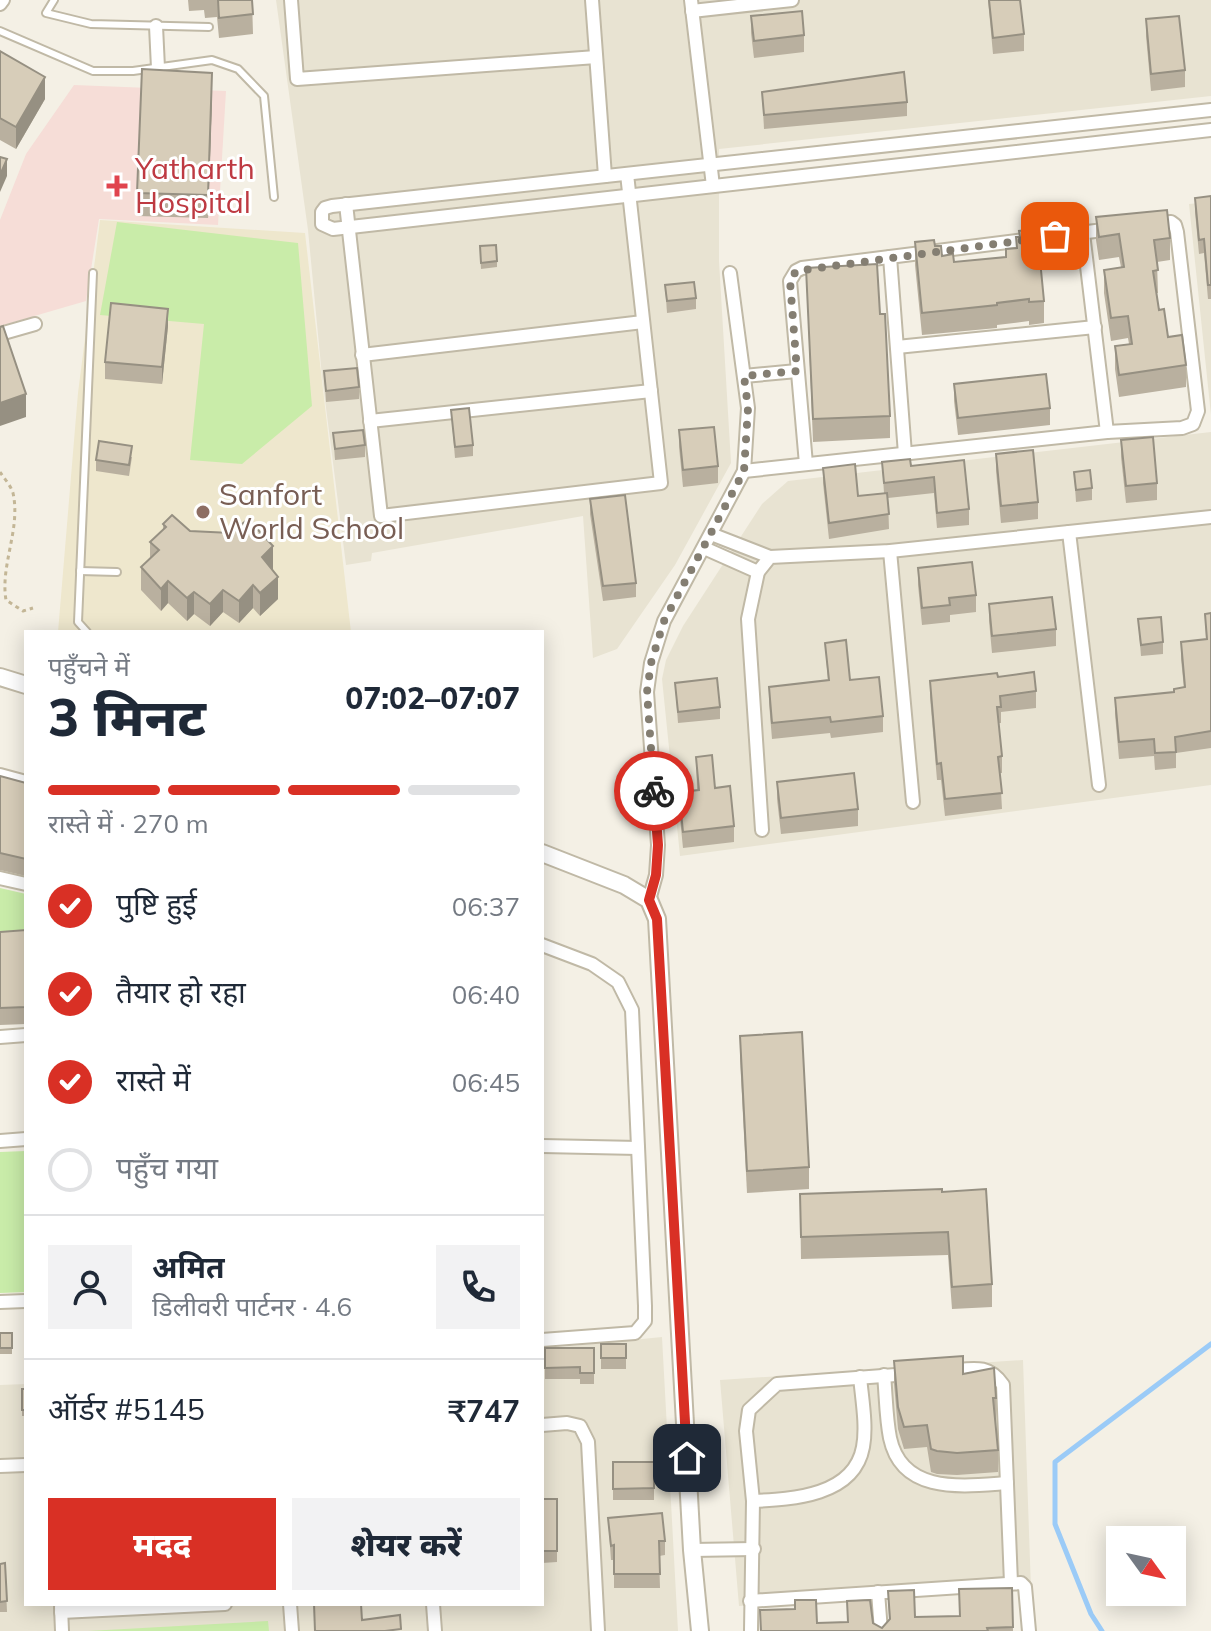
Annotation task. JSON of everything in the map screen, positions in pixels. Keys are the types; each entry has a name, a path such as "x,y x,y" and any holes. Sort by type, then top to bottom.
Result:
{"street":[{"path":"291,0 297,79 596,57"},
{"path":"592,0 605,176"},
{"path":"713,186 691,5 792,0"},
{"path":"156,26 158,68"},
{"path":"1211,110 346,204 325,208 322,224 333,229 1211,130"},
{"path":"346,204 381,516 661,483 627,174"},
{"path":"744,471 1107,432 1182,428 1193,424 1198,411 1175,225 1171,222 1129,227 796,271 790,281 806,464"},
{"path":"1083,233 1107,432"},
{"path":"890,257 905,454"},
{"path":"649,900 656,875 658,845 647,692 651,663 664,621 744,471 748,408 730,273"},
{"path":"362,355 643,322"},
{"path":"0,334 35,324"},
{"path":"897,347 1095,327"},
{"path":"744,376 797,371"},
{"path":"370,421 651,391"},
{"path":"711,534 770,557 890,551 1211,517"},
{"path":"1069,532 1099,785"},
{"path":"704,548 758,572"},
{"path":"890,551 913,802"},
{"path":"762,830 748,619 758,572 770,557"},
{"path":"0,677 24,684"},
{"path":"0,775 24,781"},
{"path":"544,854 624,885 649,900 657,919 692,1550 700,1631"},
{"path":"0,878 24,884"},
{"path":"544,946 592,964 618,982 632,1010 645,1321 635,1333 626,1336 544,1340"},
{"path":"0,1037 24,1035"},
{"path":"0,1141 24,1139"},
{"path":"544,1146 638,1148"},
{"path":"0,1302 24,1301"},
{"path":"932,1372 979,1368 995,1373 1003,1385 1011,1583"},
{"path":"751,1631 754,1549 746,1431 749,1410 777,1384 916,1373"},
{"path":"884,1375 890,1439 904,1465 934,1484 954,1487 1007,1483"},
{"path":"753,1501 807,1496 825,1490 851,1473 860,1460 864,1444 860,1377"},
{"path":"544,1425 567,1423 580,1426 588,1442 598,1631"},
{"path":"0,1466 24,1465"},
{"path":"692,1550 754,1549"},
{"path":"750,1601 1024,1584 1029,1631"},
{"path":"878,1592 881,1631"},
{"path":"62,1631 61,1608 143,1606"},
{"path":"290,1606 292,1631"},
{"path":"433,1606 435,1631"}],"lane":[{"path":"54,0 46,13 91,24 209,27"},
{"path":"0,31 93,71 133,71 212,60 238,69 264,96 274,197"},
{"path":"85,630 78,622 93,273"},
{"path":"80,571 117,572"}],"path":[{"path":"0,472 12,490 15,513 2,591 6,600 23,611 33,608"}],"shaded area":[{"path":"276,0 1211,0 1211,96 719,149 719,261 731,463 675,565 617,649 593,658 583,516 372,553 371,561 346,565 322,376 308,230"},
{"name":"Yatharth Hospital","path":"74,85 226,91 218,225 99,219 86,301 0,326 0,220 26,154"},
{"path":"1211,202 1211,415 1189,204"},
{"name":"Sanfort World School","path":"100,220 305,233 351,630 58,630 78,393"},
{"path":"1211,432 1211,785 680,856 662,679 666,660 683,626 762,504 788,481"},
{"path":"662,1337 678,1631 0,1631 0,1385 24,1384 24,1606 544,1606 544,1349"},
{"path":"1023,1360 1031,1589 739,1606 720,1380"}],"green space":[{"path":"117,222 298,243 312,406 242,464 190,460 204,324 100,315"},
{"path":"0,888 24,894 24,935 0,936"},
{"path":"24,1151 24,1292 0,1293 0,1152"},
{"path":"268,1621 269,1631 88,1631"}],"building":[{"path":"218,0 252,0 253,14 219,18"},
{"path":"989,0 1020,0 1024,34 993,38"},
{"path":"802,11 804,35 754,41 751,16"},
{"path":"1179,16 1185,70 1151,74 1146,19"},
{"path":"0,51 45,77 16,127 0,118"},
{"path":"142,69 212,73 208,195 137,193"},
{"path":"904,72 907,102 764,115 762,92"},
{"path":"0,157 7,159 0,175"},
{"path":"1211,196 1211,285 1208,285 1204,239 1199,240 1195,198"},
{"path":"1167,210 1170,238 1154,240 1158,270 1153,271 1159,310 1164,309 1168,337 1182,335 1186,365 1119,375 1115,346 1132,344 1128,316 1111,318 1104,270 1124,267 1119,234 1099,237 1096,217"},
{"path":"1037,229 1044,301 1029,302 1029,299 922,313 915,242 934,240 935,246 941,246 942,256 953,254 954,262 1006,257 1006,249 1017,248 1019,231"},
{"path":"496,245 497,261 481,263 480,246"},
{"path":"877,264 880,314 885,314 890,416 813,419 806,268"},
{"path":"694,282 696,298 667,301 665,285"},
{"path":"111,303 168,309 162,367 105,362"},
{"path":"3,326 26,394 0,403 0,327"},
{"path":"357,368 359,387 326,391 324,371"},
{"path":"1046,374 1050,408 958,418 954,384"},
{"path":"469,408 473,445 455,447 451,410"},
{"path":"714,427 718,466 683,470 679,430"},
{"path":"363,430 365,445 335,449 333,433"},
{"path":"1153,437 1157,483 1126,486 1121,440"},
{"path":"99,441 132,446 129,465 96,460"},
{"path":"1033,450 1038,502 1001,506 996,454"},
{"path":"910,459 911,466 964,460 969,509 937,513 934,477 884,483 882,462"},
{"path":"855,464 858,496 887,493 889,514 829,523 823,468"},
{"path":"1090,470 1092,488 1076,490 1074,472"},
{"path":"625,495 636,583 603,586 590,499"},
{"path":"172,515 190,531 231,533 248,519 273,546 262,557 278,577 260,593 253,585 239,601 223,590 210,604 194,592 187,598 168,581 161,589 141,567 159,550 150,542 166,527 163,524"},
{"path":"972,562 976,595 949,598 950,605 922,608 918,568"},
{"path":"1052,597 1056,629 992,636 989,604"},
{"path":"1211,613 1211,731 1175,737 1176,752 1155,753 1154,739 1119,742 1115,698 1174,692 1174,689 1185,687 1181,642 1207,639 1205,614"},
{"path":"1161,617 1163,642 1141,645 1138,619"},
{"path":"846,640 850,680 879,677 883,716 831,722 830,717 772,723 769,687 829,680 825,643"},
{"path":"1034,672 1036,691 1000,696 1001,707 997,707 1002,793 945,799 941,763 937,764 930,681"},
{"path":"717,678 720,707 678,712 675,683"},
{"path":"712,755 715,788 730,786 734,826 683,832 679,792 699,790 696,757"},
{"path":"854,773 858,809 781,818 777,782"},
{"path":"0,776 24,782 24,859 0,853"},
{"path":"24,930 24,1007 0,1008 0,932"},
{"path":"802,1032 809,1167 747,1171 740,1036"},
{"path":"942,1189 942,1192 986,1189 992,1284 952,1287 948,1232 801,1237 800,1194"},
{"path":"0,1333 12,1333 12,1348 0,1348"},
{"path":"601,1344 626,1344 626,1358 601,1358"},
{"path":"545,1348 594,1348 594,1373 580,1373 580,1367 545,1368"},
{"path":"963,1356 963,1374 994,1368 996,1398 993,1398 998,1450 937,1451 931,1449 927,1425 904,1427 898,1407 894,1361"},
{"path":"22,1389 24,1389 24,1410"},
{"path":"613,1462 654,1462 654,1488 613,1489"},
{"path":"544,1499 557,1499 557,1551 544,1551"},
{"path":"662,1513 665,1541 659,1541 660,1574 614,1574 614,1545 611,1546 608,1518"},
{"path":"5,1563 7,1601 0,1602 0,1564"},
{"path":"1012,1588 1013,1627 987,1628 988,1631 761,1631 760,1610 795,1609 795,1600 816,1600 817,1623 848,1622 847,1601 870,1600 873,1623 882,1628 890,1619 888,1591 914,1590 915,1617 960,1616 959,1589"},
{"path":"314,1606 361,1606 362,1620 400,1615 401,1629 315,1631"}],"waterway":[{"path":"1102,1631 1091,1614 1055,1524 1055,1462 1211,1344"}],"way so far":[{"path":"654,791 647,692 651,663 664,621 744,471 748,408 744,376 797,371 790,281 796,271 1055,236"}],"place":[{"name":"Yatharth Hospital","path":"117,186"},
{"name":"Sanfort World School","path":"203,512"}],"route":[{"path":"654,791 658,845 656,875 649,900 657,919 687,1458"}]}
